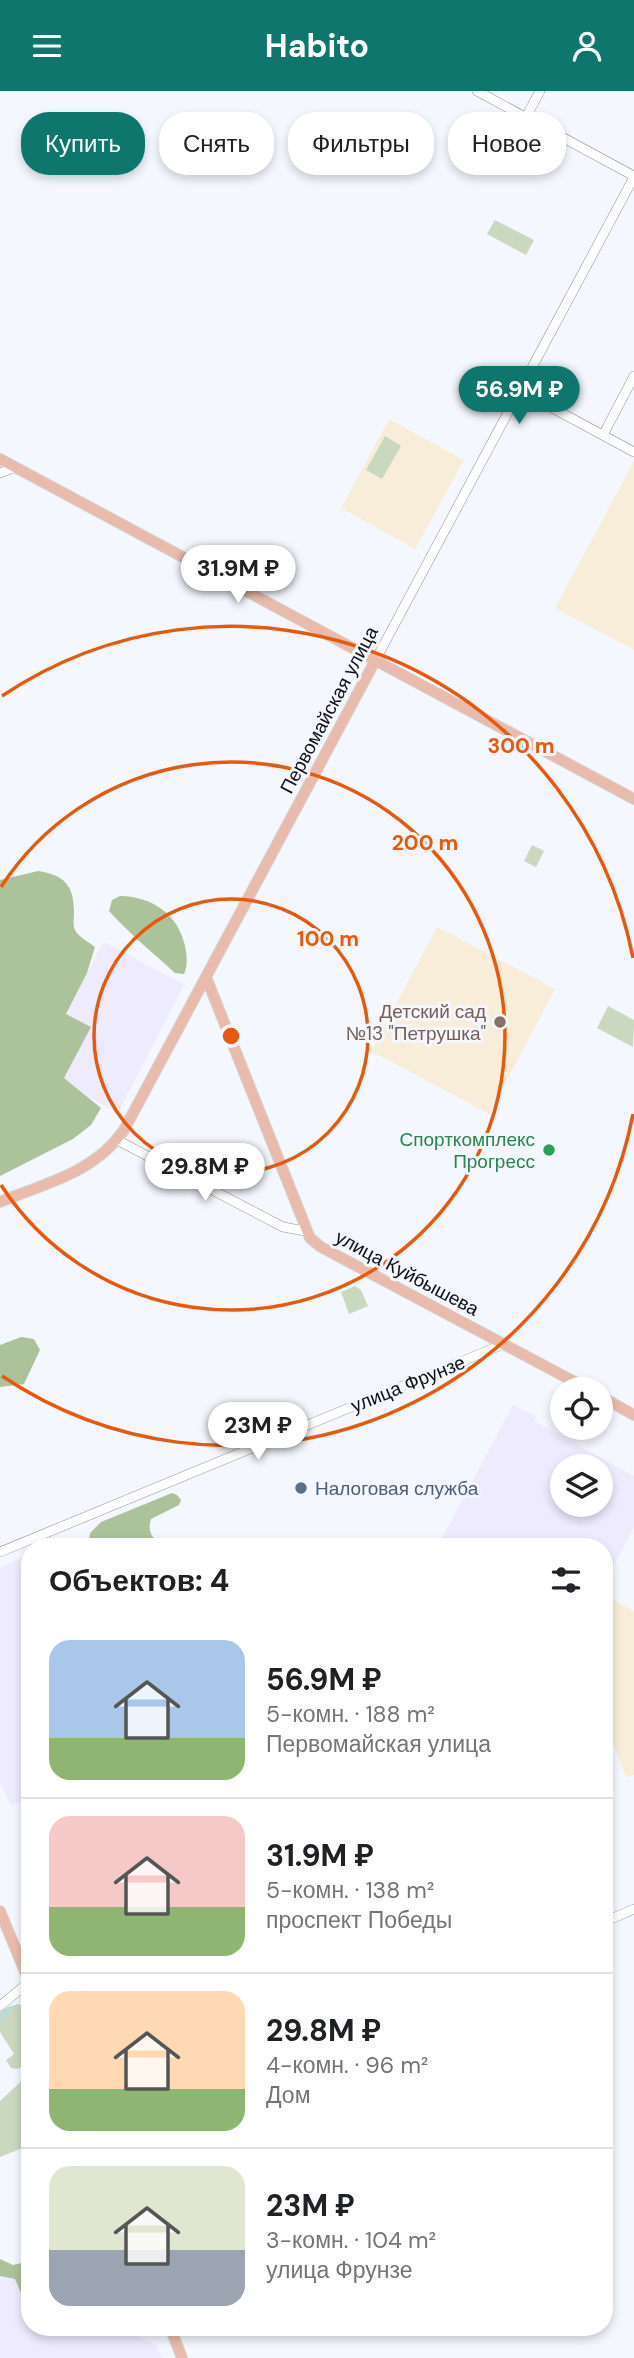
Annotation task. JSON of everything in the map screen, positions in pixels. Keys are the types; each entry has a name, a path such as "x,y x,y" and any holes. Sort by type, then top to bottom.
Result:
{"main road":[{"path":"0,459 634,799"},
{"name":"Первомайская улица","path":"0,1202 88,1165 117,1140 375,661"},
{"name":"улица Куйбышева","path":"206,977 310,1238 321,1247 566,1377"},
{"path":"613,1403 634,1415"},
{"path":"0,1911 21,1963"},
{"path":"174,2336 183,2358"}],"street":[{"path":"477,91 517,112"},
{"path":"529,112 540,91"},
{"path":"566,139 634,176"},
{"name":"Первомайская улица","path":"375,661 634,176"},
{"path":"603,435 634,376"},
{"path":"521,391 634,452"},
{"path":"0,473 16,467"},
{"path":"117,1140 283,1227 305,1231"},
{"name":"улица Фрунзе","path":"34,1538 504,1344"},
{"name":"улица Фрунзе","path":"0,1552 21,1543"},
{"path":"613,1918 634,1909"},
{"path":"0,2006 21,1989"}],"shaded area":[{"path":"389,419 464,460 415,549 341,508"},
{"path":"634,461 634,650 555,608"},
{"path":"437,927 555,989 489,1114 371,1051"},
{"path":"107,943 184,985 118,1113 92,1099 64,1078 91,1027 66,1015 102,944"},
{"path":"513,1405 536,1417 534,1421 550,1430 550,1440 569,1440 594,1454 550,1454 550,1517 613,1517 613,1464 634,1476 634,1527 613,1567 613,1538 442,1538"},
{"path":"21,1559 21,1802 11,1806 0,1782 0,1567"},
{"path":"613,1600 634,1611 634,1775 626,1777 613,1743"},
{"path":"0,2271 21,2281 21,2336 136,2336 156,2345 162,2358 0,2358"}],"green space":[{"path":"495,220 534,240 526,255 487,234"},
{"path":"486,385 500,392 492,408 478,401"},
{"path":"385,436 401,446 382,479 366,470"},
{"path":"532,845 544,851 536,867 524,861"},
{"path":"38,871 55,875 66,883 74,903 75,931 95,947 87,973 66,1014 91,1027 64,1078 101,1108 91,1125 73,1139 0,1176 0,880"},
{"path":"120,896 153,904 170,916 182,935 185,946 187,960 184,974 175,973 109,911 112,900"},
{"path":"608,1006 634,1020 633,1047 597,1028"},
{"path":"355,1286 361,1290 368,1306 349,1314 341,1292"},
{"path":"21,1337 34,1339 40,1350 24,1384 0,1387 0,1345"},
{"path":"172,1493 181,1500 179,1505 151,1519 150,1529 154,1538 89,1538 90,1533 101,1522"},
{"path":"21,2005 21,2067 17,2069 11,2068 6,2060 14,2054 0,2032 0,2012 8,2007"},
{"path":"21,2081 21,2149 0,2157 0,2101"},
{"path":"0,2259 13,2265 21,2263 21,2293 15,2279 0,2276"}],"waterway":[{"path":"0,2017 11,2008"}],"place":[{"name":"Детский сад №13 \"Петрушка\"","path":"500,1022"},
{"name":"Спорткомплекс Прогресс","path":"549,1150"},
{"name":"Налоговая служба","path":"301,1488"}]}
